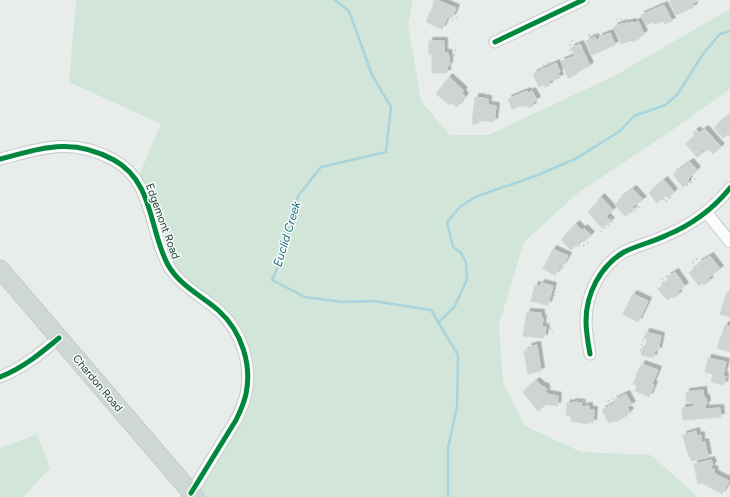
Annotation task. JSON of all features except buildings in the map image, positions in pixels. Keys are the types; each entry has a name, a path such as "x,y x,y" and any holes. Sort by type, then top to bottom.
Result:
{"main road":[{"name":"Chardon Road","path":"0,269 193,495"}],"street":[{"path":"495,42 583,0"},
{"name":"Edgemont Road","path":"0,159 54,146 70,146 86,149 114,160 126,168 137,180 144,193 160,247 169,266 178,279 220,312 236,333 245,357 248,381 246,395 236,420 193,495"},
{"path":"590,354 586,323 587,305 593,287 604,269 614,259 626,252 677,231 706,212 730,188"},
{"path":"706,212 730,242"},
{"path":"0,377 32,360 60,338"}],"path":[{"path":"644,11 656,7 657,9"},
{"path":"447,18 452,20 456,19 458,15"},
{"path":"616,20 620,18 630,23"},
{"path":"588,36 598,34 602,36"},
{"path":"573,40 570,43 569,48 574,57"},
{"path":"449,62 453,62 456,46"},
{"path":"541,70 542,66 550,62"},
{"path":"483,93 491,99 494,105"},
{"path":"686,185 698,176"},
{"path":"663,198 665,202 672,196"},
{"path":"631,211 632,213 641,205"},
{"path":"600,232 613,221 608,215"},
{"path":"578,245 583,246 590,241"},
{"path":"695,268 693,262 699,257"},
{"path":"559,269 562,270 567,261"},
{"path":"664,283 661,280 670,274"},
{"path":"549,298 555,295 557,291"},
{"path":"543,321 547,323 554,333"},
{"path":"640,351 643,340 646,341"},
{"path":"724,369 728,370 726,381"},
{"path":"609,406 607,402 619,395"},
{"path":"577,400 586,402 587,406"}],"green space":[{"path":"76,0 413,0 408,24 421,101 450,135 488,135 614,76 730,9 730,89 671,131 578,193 524,242 499,325 503,383 525,426 581,452 651,455 698,497 195,497 236,420 248,381 236,333 178,279 137,180 161,124 69,82"},
{"path":"37,434 50,468 23,497 0,497 0,448"}],"waterway":[{"name":"Euclid Creek","path":"335,0 349,11 372,75 391,107 386,152 321,167 298,196 282,257 272,280 305,297 342,302 373,301 431,310 458,355 457,407 448,448 448,497"},
{"path":"438,323 455,306 467,279 466,262 461,253 453,247 447,222 460,207 475,197 538,175 577,158 620,131 634,116 665,105 677,95 703,54 720,34 730,31"}],"cycle path":[{"path":"495,42 583,0"},
{"path":"0,159 44,148 71,147 99,153 114,160 127,169 137,181 144,194 157,237 168,265 185,285 219,311 234,329 243,350 248,372 248,383 245,397 236,420 191,493"},
{"path":"590,354 586,325 587,311 592,291 601,273 615,258 624,252 676,231 701,216 730,188"},
{"path":"0,377 24,365 59,338"}]}
